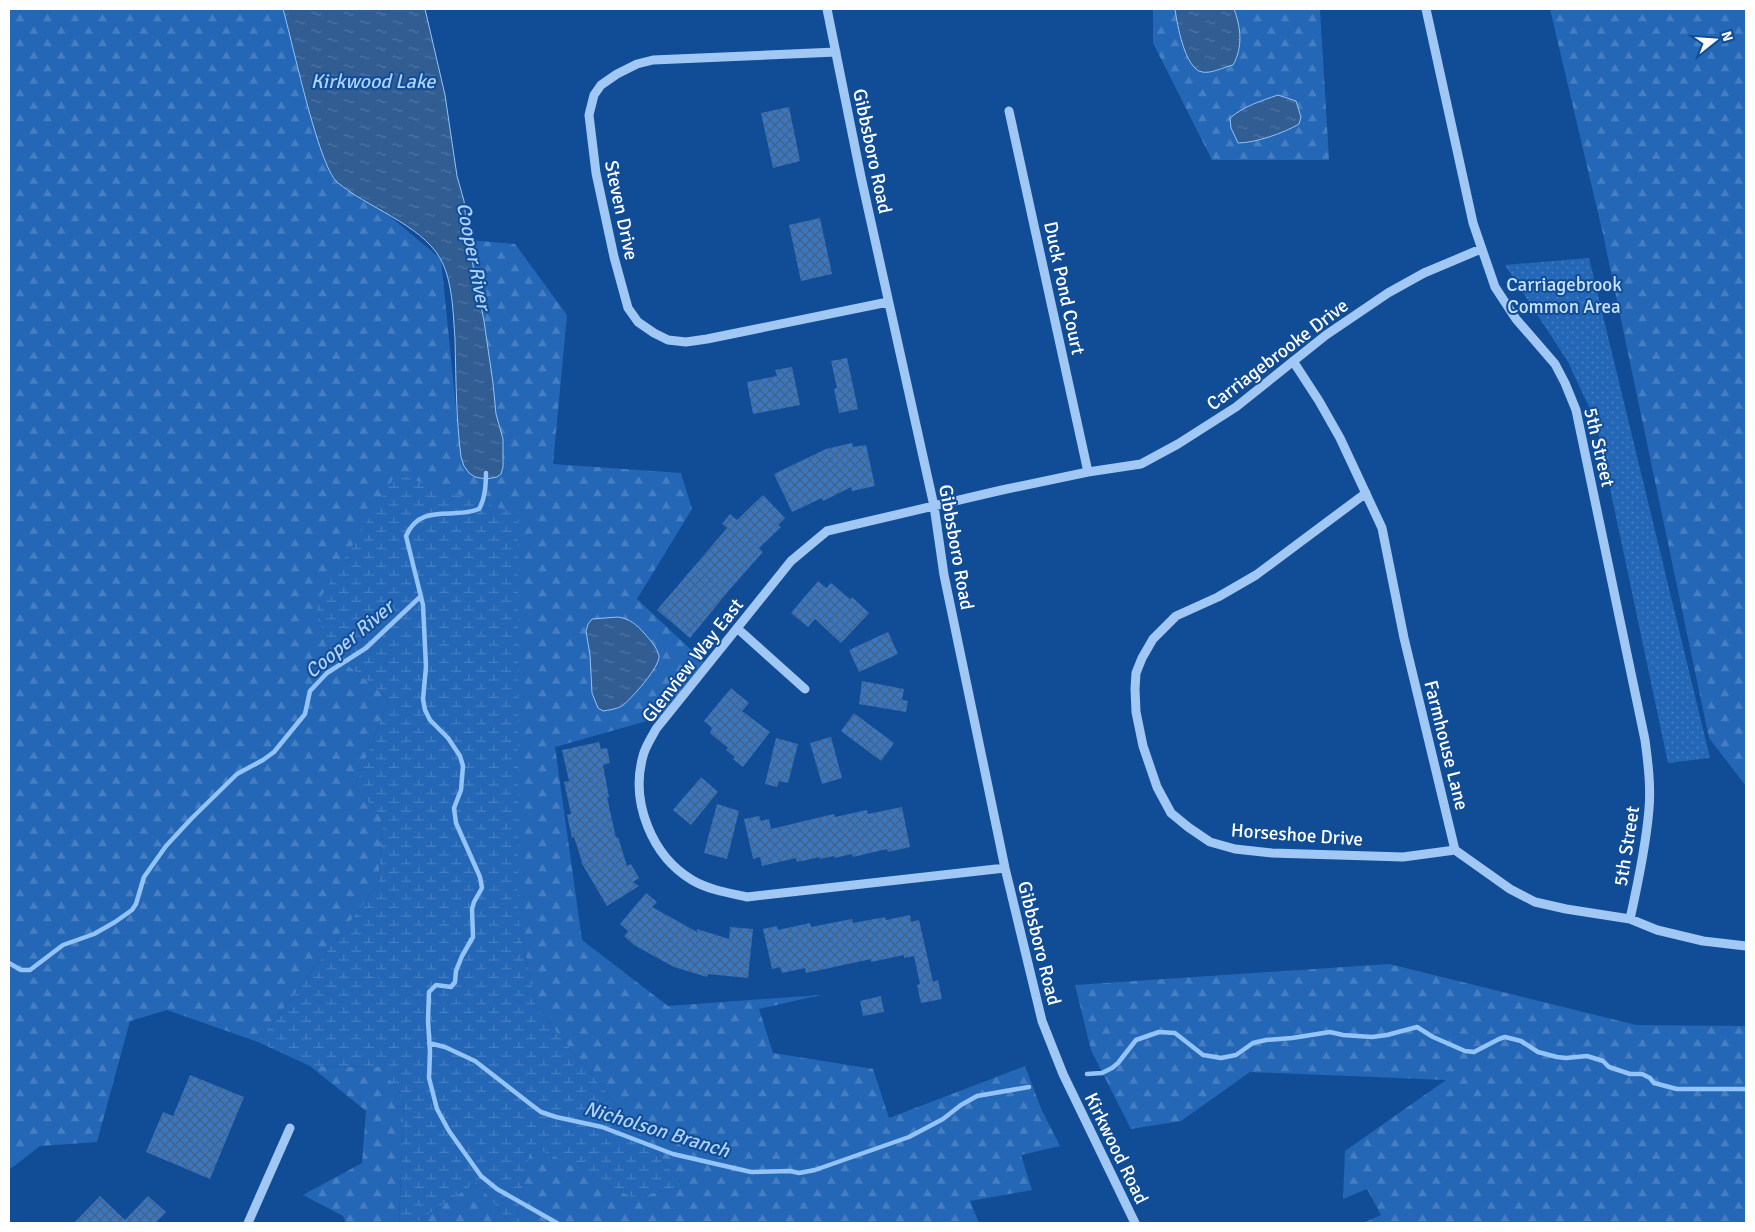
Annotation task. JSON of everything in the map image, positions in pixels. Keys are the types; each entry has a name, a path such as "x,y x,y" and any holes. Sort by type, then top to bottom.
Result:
{"street":[{"name":"Gibbsboro Road","path":"827,9 888,302 934,506 944,575 1005,868 1042,1021 1069,1088"},
{"name":"5th Street","path":"1426,9 1473,223 1495,287 1516,319 1555,364 1566,383 1576,410 1645,740 1650,776 1650,808 1644,850 1630,919"},
{"name":"Steven Drive","path":"836,52 653,60 637,64 617,74 601,85 594,95 589,115 596,173 614,258 628,308 638,322 668,340 686,342 707,339 888,302"},
{"name":"Duck Pond Court","path":"1009,111 1088,472"},
{"name":"Carriagebrooke Drive","path":"934,506 1088,472 1141,464 1178,444 1236,407 1326,335 1388,293 1424,273 1481,249"},
{"name":"Farmhouse Lane","path":"1293,361 1320,401 1336,431 1382,528 1404,638 1455,850"},
{"name":"Horseshoe Drive","path":"1366,493 1256,575 1218,597 1176,616 1153,640 1139,665 1134,689 1136,712 1144,746 1157,787 1171,813 1210,842 1235,849 1281,853 1403,857 1455,850"},
{"name":"Glenview Way East","path":"934,506 827,531 791,560 656,729 643,756 639,781 641,807 650,832 659,848 669,860 692,880 714,890 747,897 1005,868"},
{"path":"737,628 805,690"},
{"path":"1455,850 1510,889 1535,902 1630,919 1657,930 1703,941 1746,946"},
{"name":"Kirkwood Road","path":"1069,1088 1135,1223"},
{"path":"248,1223 290,1128"}],"green space":[{"path":"9,9 287,9 325,162 441,259 461,457 468,240 515,244 567,315 553,464 681,473 692,509 637,599 704,662 661,717 555,747 582,940 668,1006 821,995 759,1009 773,1053 873,1069 889,1118 1025,1066 1042,1111 1060,1146 1021,1155 1032,1190 970,1201 979,1223 516,1223 531,1144 632,1197 684,1187 536,1007 518,916 518,514 328,649 389,699 355,787 383,818 378,885 258,1042 167,1010 130,1021 97,1142 40,1146 9,1170"},
{"path":"1153,9 1320,9 1329,160 1212,160 1153,43"},
{"path":"1550,9 1746,9 1746,786 1709,738 1603,234"},
{"name":"Carriagebrook Common Area","path":"1589,258 1710,758 1668,763 1596,422 1568,362 1505,265"},
{"path":"396,474 518,514 518,916 536,1007 684,1187 632,1197 531,1145 516,1223 509,1223 477,1182 415,1223 399,1223 404,1098 381,1067 310,1066 258,1042 378,885 383,818 355,787 389,699 328,649 316,605"},
{"path":"1389,964 1636,1025 1746,1026 1746,1223 1363,1223 1381,1215 1367,1189 1343,1199 1345,1151 1446,1080 1250,1072 1181,1121 1131,1129 1091,1050 1075,985"},
{"path":"310,1066 381,1067 404,1098 399,1223 346,1223 343,1216 303,1195 362,1163 366,1111"},
{"path":"477,1182 509,1223 415,1223"}],"water":[{"name":"Kirkwood Lake","path":"283,9 425,9 445,95 457,176 464,201 468,240 484,321 496,414 503,439 503,467 501,474 497,477 486,479 475,477 464,466 461,457 457,413 453,308 448,277 440,258 420,235 349,191 337,182 330,171 306,101"},
{"path":"1175,9 1234,9 1238,23 1240,45 1233,65 1209,72 1202,72 1196,69 1191,63 1183,45"},
{"path":"1278,95 1296,101 1301,117 1299,124 1269,137 1238,143 1231,128 1230,118 1247,107"},
{"path":"618,617 638,627 653,644 659,656 650,675 622,706 603,711 598,708 592,693 590,655 586,631 592,619"}],"building":[{"path":"789,107 800,161 773,168 761,113"},
{"path":"820,218 832,274 801,281 789,225"},
{"path":"847,358 858,409 839,413 834,389 837,388 831,361"},
{"path":"792,367 800,405 753,414 747,382 777,376 775,370"},
{"path":"852,443 853,447 866,445 875,486 852,491 851,487 823,501 822,498 792,512 774,474 826,449"},
{"path":"763,495 785,518 778,525 781,527 759,548 763,552 690,638 657,610 727,528 722,524 730,514 737,520"},
{"path":"818,581 826,588 831,583 850,599 852,597 869,613 841,643 815,619 808,627 791,613"},
{"path":"888,632 898,654 859,672 849,650"},
{"path":"862,681 904,689 902,700 908,701 906,712 859,704"},
{"path":"731,688 749,703 742,711 770,732 743,767 733,759 735,757 726,750 728,748 710,733 712,728 704,721"},
{"path":"854,713 894,743 881,761 841,731"},
{"path":"831,737 842,778 822,784 810,743"},
{"path":"776,738 798,744 788,783 779,781 777,787 765,784"},
{"path":"599,742 601,749 607,748 610,763 603,765 609,797 607,797 616,838 618,837 627,866 631,864 639,878 633,882 639,886 607,906 581,862 574,837 572,838 567,815 571,814 564,782 569,781 562,750"},
{"path":"701,777 718,792 691,825 673,810"},
{"path":"717,804 739,811 727,859 704,853"},
{"path":"902,807 910,847 888,852 887,849 853,857 852,854 835,858 834,856 820,859 820,857 797,862 796,858 762,866 760,857 753,859 744,819 759,816 761,821 769,819 771,829 834,814 835,817 867,810 868,814"},
{"path":"646,893 657,902 652,907 697,932 697,929 729,939 730,927 753,929 748,978 708,974 707,977 674,967 634,945 624,936 628,931 620,924"},
{"path":"910,915 911,922 919,920 933,982 938,980 942,999 921,1003 917,985 920,984 914,956 904,958 904,955 871,962 871,959 806,973 805,968 782,973 780,967 772,969 763,929 777,926 778,930 810,923 811,927 852,919 853,923 885,917 886,920"},
{"path":"881,996 884,1012 863,1016 860,1001"},
{"path":"190,1075 244,1097 210,1179 146,1152 163,1112 173,1116"},
{"path":"100,1196 125,1220 148,1196 166,1212 155,1223 74,1223"}],"waterway":[{"path":"486,473 484,496 479,509 469,512 429,515 420,519 412,526 406,536 423,605 426,667 423,699 425,710 430,720 448,738 460,756 463,766 461,790 454,808 456,823 480,877 482,888 472,909 473,937 462,956 456,971 455,982 451,987 436,985 429,992 429,1078 437,1109 449,1131 481,1176 497,1189 557,1223"},
{"name":"Cooper River","path":"9,963 21,970 30,970 63,945 94,934 132,910 136,904 144,877 166,846 237,774 274,752 305,714 310,691 327,673 366,648 421,596"},
{"name":"Nicholson Branch","path":"1087,1074 1102,1073 1112,1068 1136,1040 1159,1032 1175,1033 1203,1055 1221,1058 1236,1055 1253,1043 1266,1040 1330,1032 1372,1037 1417,1027 1433,1037 1465,1051 1474,1052 1505,1037 1521,1041 1538,1052 1557,1057 1587,1056 1603,1061 1609,1067 1630,1074 1642,1074 1650,1078 1654,1083 1677,1089 1746,1089"},
{"name":"Nicholson Branch","path":"429,1043 445,1047 475,1061 541,1112 602,1127 673,1154 751,1172 790,1171 799,1173 815,1170 909,1137 943,1119 961,1105 977,1096 1029,1087"}]}
